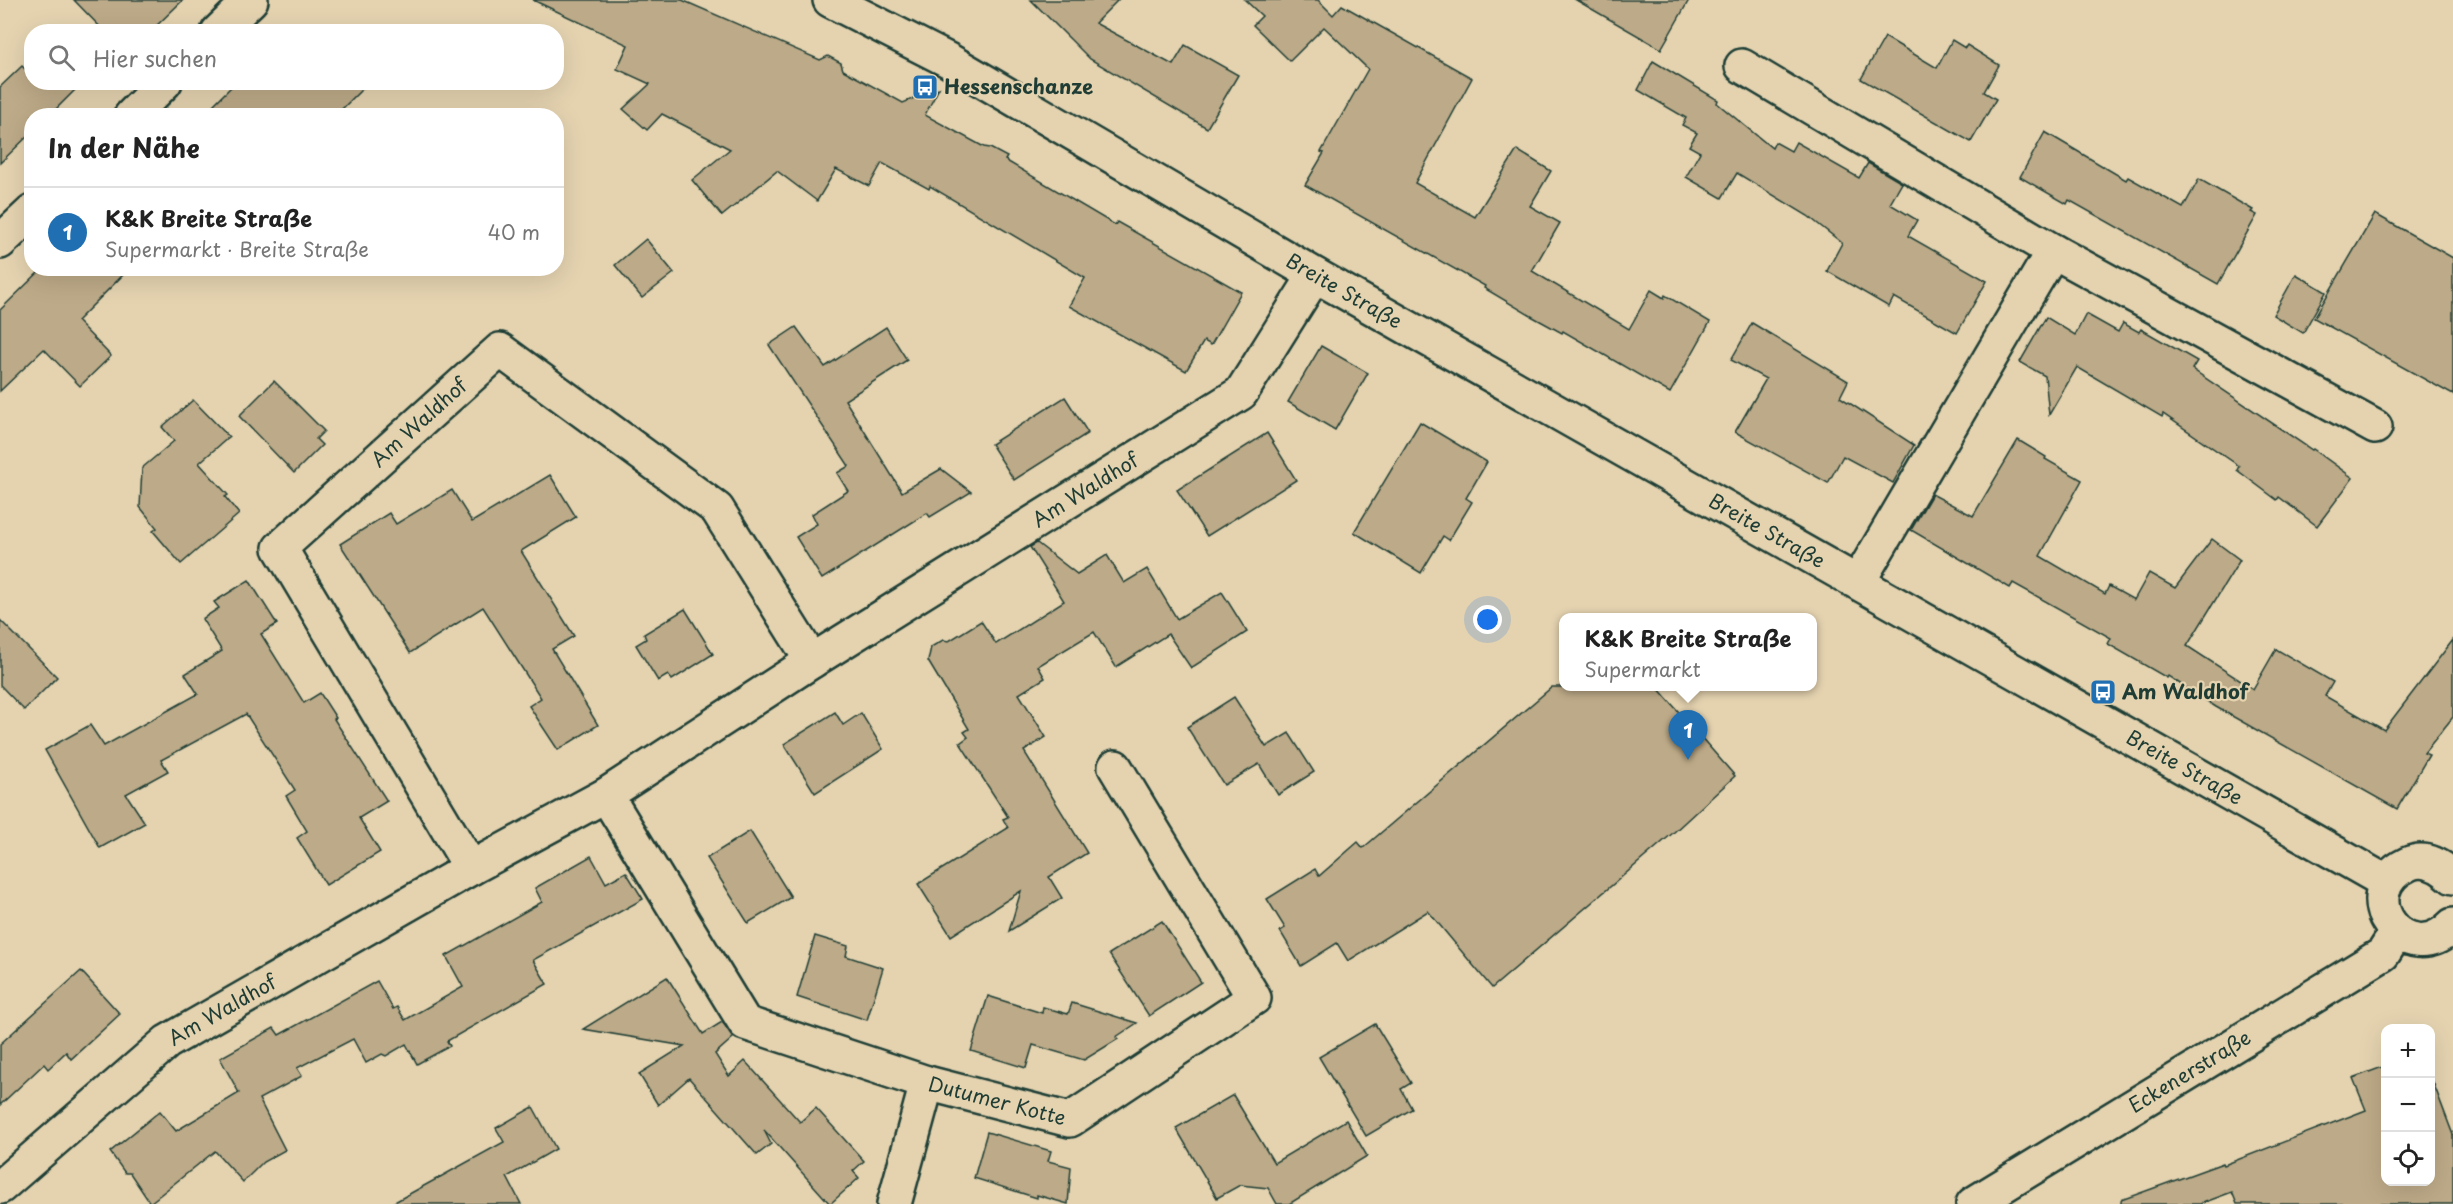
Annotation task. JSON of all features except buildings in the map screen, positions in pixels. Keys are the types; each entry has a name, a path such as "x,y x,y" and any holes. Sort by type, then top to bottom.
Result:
{"street":[{"path":"226,24 250,0"},
{"name":"Breite Straße","path":"830,0 948,60 1315,275 2386,882"},
{"path":"1742,66 2053,251 2375,427"},
{"path":"139,108 157,90"},
{"path":"0,242 24,220"},
{"path":"1858,582 2053,251"},
{"name":"Am Waldhof","path":"0,1187 167,1042 471,868 606,795 812,661 1241,393 1315,275"},
{"name":"Am Waldhof","path":"471,868 280,548 500,350 717,509 812,661"},
{"name":"Dutumer Kotte","path":"606,795 746,1023 927,1083 1070,1120 1254,998 1115,767"},
{"path":"2450,867 2428,861 2412,862 2397,869 2386,882 2382,895 2382,909 2388,922 2397,933 2412,940 2428,940 2444,934 2453,925"},
{"name":"Eckenerstraße","path":"1973,1204 2383,954 2397,933"},
{"path":"894,1204 927,1083"}],"place":[{"name":"Hessenschanze","path":"925,87"},
{"name":"Am Waldhof","path":"2103,692"},
{"name":"K&K Breite Straße","path":"1688,760"}]}
